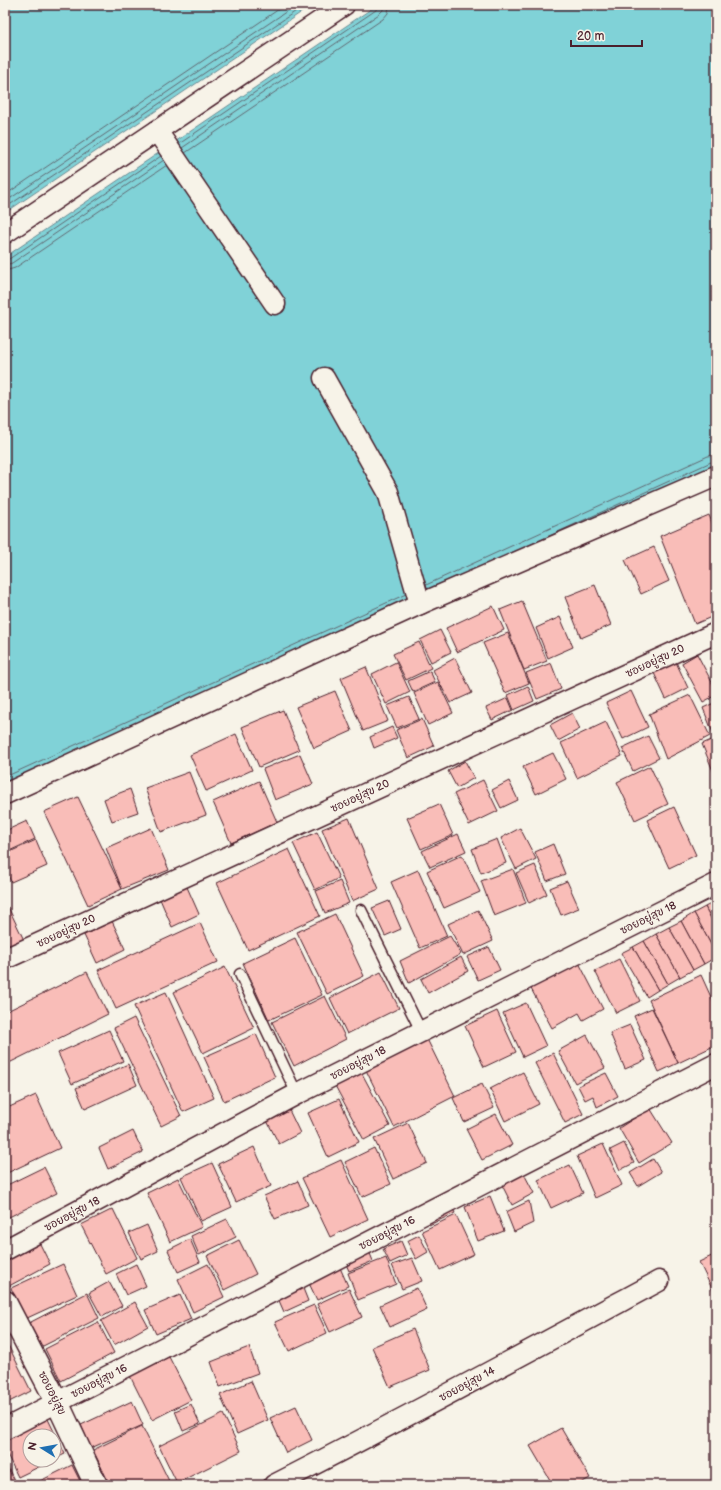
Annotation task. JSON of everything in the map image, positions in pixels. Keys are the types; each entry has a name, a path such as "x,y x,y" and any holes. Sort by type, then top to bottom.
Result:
{"street":[{"path":"5,233 344,5"},
{"path":"157,131 275,304"},
{"path":"324,378 388,492 420,604"},
{"path":"5,794 420,604 716,476"},
{"name":"ซอยอยู่สุข 20","path":"5,959 716,633"},
{"name":"ซอยอยู่สุข 18","path":"5,1250 297,1094 716,884"},
{"name":"ซอยอยู่สุข 16","path":"5,1430 716,1064"},
{"name":"ซอยอยู่สุข 14","path":"274,1485 368,1437 659,1281"},
{"name":"ซอยอยู่สุข","path":"5,1302 57,1402 96,1485"}],"lane":[{"path":"361,910 421,1031"},
{"path":"240,974 297,1094"}],"water":[{"path":"5,5 312,5 5,213"},
{"path":"377,5 716,5 716,469 5,794 5,257"}],"building":[{"path":"709,515 716,533 716,615 695,624 660,536"},
{"path":"654,547 669,581 641,594 625,560"},
{"path":"595,585 611,625 581,638 565,597"},
{"path":"522,601 547,661 524,670 500,610"},
{"path":"493,606 504,630 457,652 446,628"},
{"path":"560,617 573,647 548,658 536,628"},
{"path":"440,630 451,652 431,662 420,640"},
{"path":"508,633 529,683 505,693 483,643"},
{"path":"419,642 431,668 406,680 393,654"},
{"path":"697,654 716,690 716,695 703,702 682,663"},
{"path":"455,658 472,693 450,703 433,670"},
{"path":"396,662 410,692 386,704 372,674"},
{"path":"676,662 688,688 666,699 654,673"},
{"path":"551,663 561,689 537,699 526,673"},
{"path":"366,667 388,721 363,731 341,678"},
{"path":"430,671 435,682 413,692 408,681"},
{"path":"438,682 453,713 428,725 414,693"},
{"path":"528,686 534,701 514,710 508,695"},
{"path":"335,691 352,731 314,748 296,707"},
{"path":"631,691 648,727 623,739 606,703"},
{"path":"690,695 710,736 666,759 649,714"},
{"path":"409,697 419,719 397,728 387,706"},
{"path":"508,698 513,710 492,720 486,708"},
{"path":"716,702 716,732 713,733 703,708"},
{"path":"283,710 299,750 259,767 242,727"},
{"path":"572,713 580,729 558,741 550,725"},
{"path":"422,719 434,746 408,758 396,730"},
{"path":"606,722 622,756 577,778 561,743"},
{"path":"392,727 397,738 374,748 370,737"},
{"path":"236,734 252,770 206,791 190,755"},
{"path":"648,736 659,758 633,771 622,748"},
{"path":"716,738 716,778 702,744"},
{"path":"553,753 566,779 536,794 523,767"},
{"path":"300,754 313,784 275,800 263,769"},
{"path":"465,761 474,778 457,788 448,771"},
{"path":"650,766 668,804 635,820 617,782"},
{"path":"189,772 206,815 161,832 145,788"},
{"path":"483,780 498,811 469,825 454,794"},
{"path":"259,781 277,822 231,843 213,802"},
{"path":"509,781 518,800 501,808 492,790"},
{"path":"130,789 138,812 112,821 104,799"},
{"path":"78,797 122,889 88,905 44,812"},
{"path":"439,804 453,835 421,849 407,818"},
{"path":"674,807 696,855 669,868 647,820"},
{"path":"349,818 379,889 352,901 322,829"},
{"path":"27,821 35,839 5,853 5,831"},
{"path":"151,828 169,870 122,889 106,848"},
{"path":"520,828 536,859 516,869 501,838"},
{"path":"317,832 339,878 315,890 293,843"},
{"path":"458,834 466,851 430,867 422,851"},
{"path":"497,839 506,863 481,873 472,849"},
{"path":"36,840 47,866 11,882 5,868 5,854"},
{"path":"553,844 565,874 547,881 535,852"},
{"path":"289,849 320,916 248,950 217,883"},
{"path":"462,855 480,892 444,908 427,871"},
{"path":"535,865 547,894 529,903 516,873"},
{"path":"513,869 526,903 494,916 481,881"},
{"path":"418,870 447,936 420,948 391,882"},
{"path":"340,881 349,903 325,913 316,891"},
{"path":"567,881 579,908 561,915 550,888"},
{"path":"187,887 199,914 172,927 160,899"},
{"path":"389,901 401,929 385,936 372,908"},
{"path":"716,901 716,928 705,907"},
{"path":"8,907 24,940 5,949 5,908"},
{"path":"705,907 716,928 716,954 694,913"},
{"path":"478,910 493,941 463,955 448,924"},
{"path":"694,913 716,954 716,957 704,964 681,921"},
{"path":"335,914 364,976 327,994 297,932"},
{"path":"112,921 125,949 97,963 84,935"},
{"path":"681,921 704,964 693,970 669,927"},
{"path":"200,923 218,962 116,1009 98,970"},
{"path":"669,927 693,970 680,977 656,934"},
{"path":"656,934 680,977 668,984 644,941"},
{"path":"450,936 461,954 409,983 400,961"},
{"path":"295,938 322,995 269,1020 243,963"},
{"path":"644,941 668,984 658,990 633,947"},
{"path":"489,947 500,970 478,980 467,957"},
{"path":"633,947 658,990 647,997 621,953"},
{"path":"461,957 468,971 428,993 421,979"},
{"path":"577,959 603,1009 583,1020 579,1013 552,1028 529,985"},
{"path":"619,959 640,1001 616,1013 595,971"},
{"path":"225,967 254,1028 203,1053 174,992"},
{"path":"87,972 108,1014 5,1065 5,1012"},
{"path":"381,972 399,1008 347,1034 330,998"},
{"path":"701,975 716,1008 716,1045 678,1063 649,1000"},
{"path":"166,992 214,1098 183,1112 134,1006"},
{"path":"325,996 346,1039 294,1066 272,1022"},
{"path":"526,1003 546,1046 523,1057 503,1013"},
{"path":"652,1008 678,1063 659,1072 634,1016"},
{"path":"497,1011 516,1052 484,1067 465,1026"},
{"path":"134,1018 181,1116 161,1126 114,1028"},
{"path":"630,1025 646,1060 625,1069 610,1033"},
{"path":"109,1030 123,1061 72,1084 58,1053"},
{"path":"424,1033 455,1096 394,1127 363,1064"},
{"path":"256,1034 275,1077 224,1101 204,1057"},
{"path":"587,1035 605,1068 575,1083 558,1051"},
{"path":"553,1053 583,1114 565,1123 535,1063"},
{"path":"128,1064 137,1085 85,1109 76,1088"},
{"path":"358,1066 390,1126 364,1140 332,1080"},
{"path":"523,1072 539,1104 505,1121 490,1089"},
{"path":"606,1073 618,1096 597,1107 593,1096 585,1100 578,1086"},
{"path":"482,1084 494,1108 464,1122 453,1098"},
{"path":"36,1095 60,1148 5,1174 5,1109"},
{"path":"339,1099 359,1142 328,1157 308,1113"},
{"path":"287,1106 300,1133 279,1144 265,1117"},
{"path":"650,1108 672,1143 639,1163 619,1128"},
{"path":"496,1114 512,1145 482,1160 466,1129"},
{"path":"408,1123 427,1163 393,1179 374,1139"},
{"path":"133,1131 143,1152 108,1169 99,1148"},
{"path":"624,1143 634,1163 620,1170 610,1150"},
{"path":"603,1144 622,1185 595,1198 577,1156"},
{"path":"254,1147 271,1186 236,1202 218,1164"},
{"path":"374,1148 391,1184 362,1197 345,1162"},
{"path":"653,1159 661,1172 638,1186 630,1173"},
{"path":"341,1160 368,1219 330,1237 302,1178"},
{"path":"212,1163 232,1207 201,1221 181,1177"},
{"path":"570,1165 583,1193 551,1208 538,1180"},
{"path":"44,1167 57,1193 9,1217 5,1208 5,1186"},
{"path":"523,1172 534,1193 512,1205 501,1183"},
{"path":"178,1178 202,1227 170,1242 147,1193"},
{"path":"298,1181 308,1205 275,1219 264,1196"},
{"path":"490,1196 504,1231 478,1241 465,1207"},
{"path":"529,1201 533,1223 514,1232 506,1212"},
{"path":"450,1203 455,1213 429,1225 425,1214"},
{"path":"113,1209 137,1258 106,1274 81,1225"},
{"path":"456,1215 474,1254 440,1270 422,1231"},
{"path":"227,1219 236,1237 199,1255 191,1236"},
{"path":"147,1225 158,1251 141,1259 129,1233"},
{"path":"419,1235 428,1252 416,1259 407,1241"},
{"path":"37,1238 50,1264 9,1286 5,1278 5,1254"},
{"path":"190,1239 200,1262 178,1272 168,1250"},
{"path":"239,1240 256,1274 224,1290 207,1256"},
{"path":"401,1241 407,1255 390,1263 383,1249"},
{"path":"367,1246 373,1261 349,1271 343,1257"},
{"path":"716,1254 716,1297 699,1262"},
{"path":"386,1258 396,1284 358,1300 348,1273"},
{"path":"412,1258 422,1281 402,1289 392,1265"},
{"path":"338,1263 348,1286 317,1300 306,1277"},
{"path":"63,1264 77,1295 25,1319 11,1288"},
{"path":"136,1264 146,1286 126,1295 116,1274"},
{"path":"208,1264 224,1297 193,1312 178,1279"},
{"path":"109,1282 122,1306 102,1317 89,1293"},
{"path":"302,1286 308,1301 284,1312 277,1296"},
{"path":"417,1288 427,1310 390,1327 380,1305"},
{"path":"349,1289 362,1317 330,1332 317,1304"},
{"path":"87,1293 99,1318 41,1347 29,1323"},
{"path":"180,1295 191,1319 156,1334 145,1310"},
{"path":"135,1302 148,1326 114,1345 101,1321"},
{"path":"314,1305 327,1333 289,1351 275,1322"},
{"path":"98,1322 114,1353 61,1381 45,1349"},
{"path":"413,1329 430,1370 390,1387 372,1347"},
{"path":"5,1339 31,1391 5,1404"},
{"path":"249,1347 258,1373 220,1387 211,1362"},
{"path":"166,1351 191,1400 152,1420 127,1370"},
{"path":"251,1381 268,1420 237,1434 220,1395"},
{"path":"132,1401 143,1425 91,1448 81,1425"},
{"path":"191,1404 200,1424 183,1431 175,1411"},
{"path":"296,1406 312,1440 286,1453 270,1418"},
{"path":"223,1414 241,1451 177,1483 159,1446"},
{"path":"46,1415 52,1428 22,1428 22,1468 37,1468 18,1477 5,1450 5,1435"},
{"path":"142,1426 171,1485 110,1485 93,1450"},
{"path":"561,1428 590,1478 577,1485 553,1485 530,1446"},
{"path":"62,1448 65,1454 62,1455"},
{"path":"5,1462 16,1484 14,1485 5,1485"},
{"path":"72,1465 82,1485 32,1485"}]}
